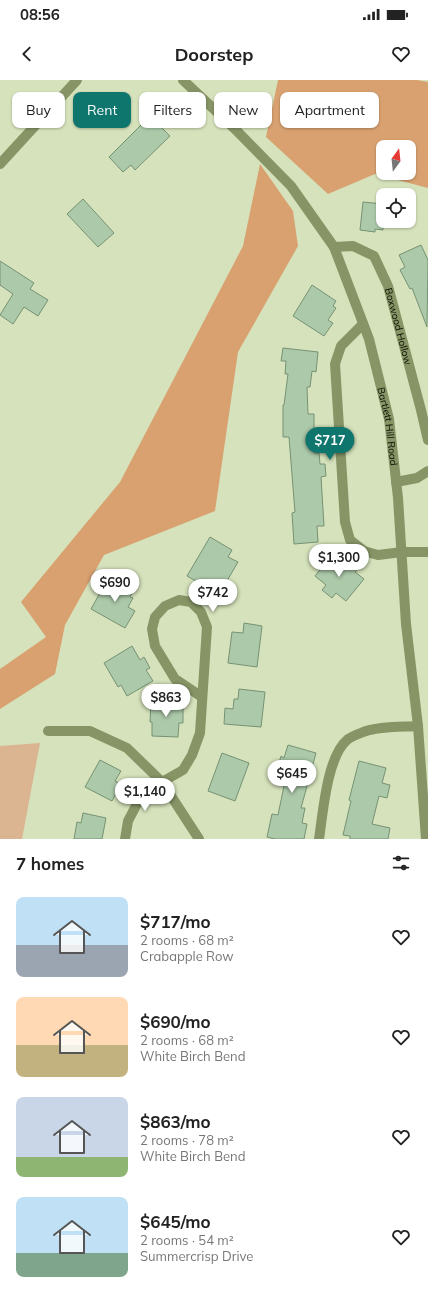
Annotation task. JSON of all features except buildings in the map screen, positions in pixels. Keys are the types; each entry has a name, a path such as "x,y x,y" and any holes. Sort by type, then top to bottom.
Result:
{"street":[{"path":"0,164 76,80"},
{"name":"Bartlett Hill Road","path":"184,80 291,186 334,247 369,338 389,419 402,552 406,624 418,726 426,839"},
{"name":"Boxwood Hollow","path":"334,247 353,246 374,256 388,286 428,440"},
{"path":"363,324 341,346 335,364 345,522 350,540 364,551 378,555 402,552 428,552"},
{"path":"396,482 417,478 428,471"},
{"path":"125,839 128,821 139,800 162,782 183,770 192,755 200,733 207,628 201,612 191,602 179,600 165,606 155,618 152,628 155,646 175,678 202,697"},
{"path":"319,839 330,773 336,754 347,740 367,731 390,727 418,726"},
{"path":"48,731 90,731 126,748 162,782 199,839"}],"shaded area":[{"path":"278,80 417,80 428,82 428,188 398,180 416,180 416,140 376,140 376,174 328,194 266,137 268,128 272,128 272,108"},
{"path":"260,164 293,211 298,246 238,352 215,511 104,555 65,625 55,674 0,709 0,669 46,637 21,602 120,482 243,246"},
{"path":"40,743 22,839 0,839 0,746"}]}
